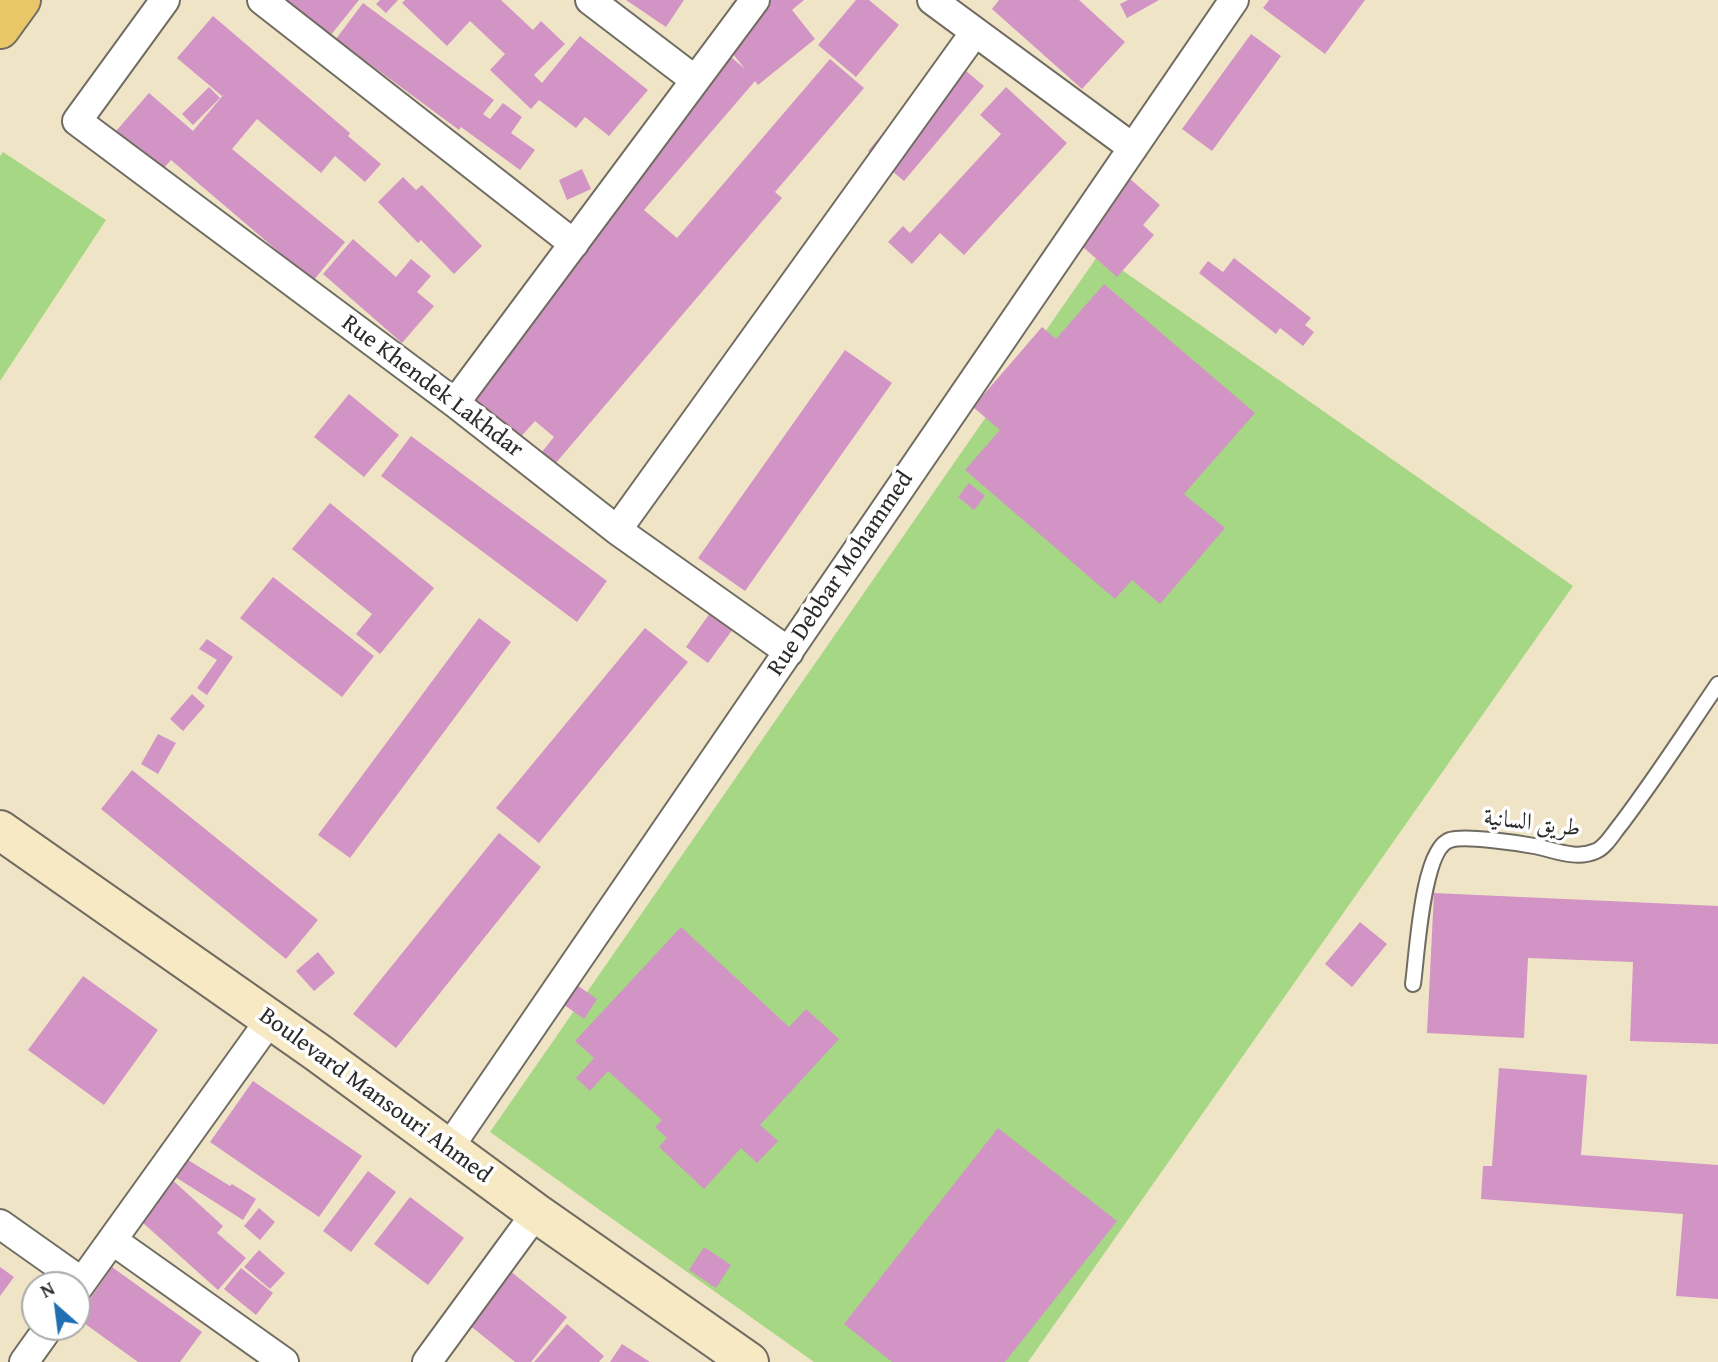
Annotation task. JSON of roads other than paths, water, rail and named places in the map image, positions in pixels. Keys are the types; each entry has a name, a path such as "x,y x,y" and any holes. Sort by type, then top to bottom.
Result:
{"highway":[{"path":"0,29 21,0"}],"main road":[{"name":"Boulevard Mansouri Ahmed","path":"0,830 749,1362"}],"street":[{"name":"Rue Khendek Lakhdar","path":"164,0 77,121 455,403 617,530 789,652"},
{"path":"262,0 573,244"},
{"path":"590,0 695,80"},
{"path":"455,403 755,0"},
{"path":"932,0 1133,148"},
{"name":"Rue Debbar Mohammed","path":"448,1149 1234,0"},
{"path":"617,530 975,32"},
{"path":"90,1271 271,1020"},
{"path":"427,1362 536,1213"},
{"path":"0,1224 62,1271"},
{"path":"112,1240 284,1362"},
{"path":"24,1362 39,1341"}],"lane":[{"name":"طريق السانية","path":"1413,984 1427,876 1439,846 1449,840 1463,839 1534,846 1566,854 1586,855 1600,850 1632,809 1718,684"}]}
